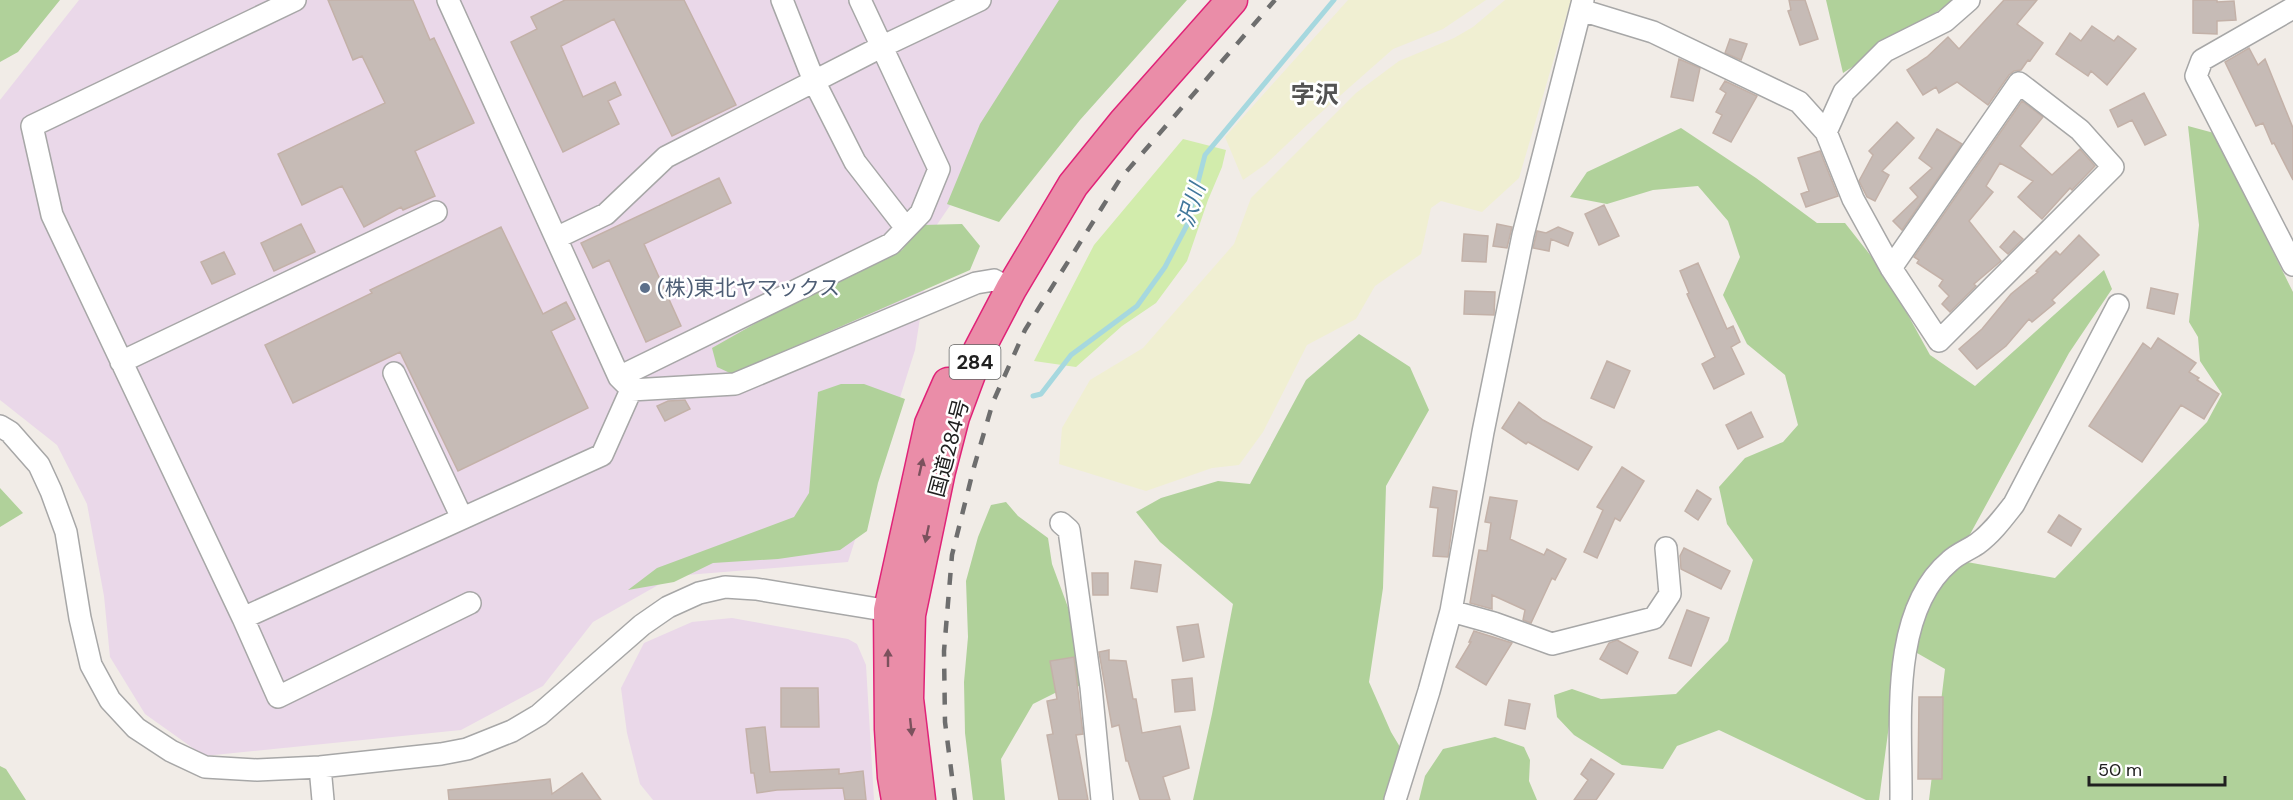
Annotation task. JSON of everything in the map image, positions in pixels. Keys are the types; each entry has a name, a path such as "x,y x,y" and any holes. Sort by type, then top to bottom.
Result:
{"highway":[{"name":"国道284号","path":"1003,284 1063,170 1113,107 1207,0"},
{"name":"国道284号","path":"897,800 890,729 899,612 930,424 971,323 1003,284 1073,185 1124,122 1232,0"},
{"name":"国道284号","path":"899,612 920,800"}],"street":[{"path":"295,0 32,126 52,215 243,618 278,697 470,603"},
{"path":"243,618 602,455 625,383 556,238 448,0"},
{"path":"782,0 814,81 855,162 906,228"},
{"path":"625,383 891,244 921,213 939,169 860,0"},
{"path":"556,238 606,214 666,157 881,47 980,0"},
{"path":"1827,132 1844,92 1885,51 1945,21 1969,0"},
{"path":"1395,800 1451,611 1485,421 1523,235 1582,5 1653,32 1799,102 1827,132 1852,199 1891,268 1939,341 2113,167 2080,130 2019,83 1891,268"},
{"path":"2293,8 2202,60 2196,76 2293,265"},
{"path":"121,362 436,212"},
{"path":"625,383 735,384 976,283 1003,284"},
{"path":"1901,800 1902,673 1907,633 1925,590 1949,561 1978,544 1998,525 2014,504 2118,305"},
{"path":"394,373 462,518"},
{"path":"0,426 10,432 39,465 51,490 66,532 80,618 91,665 110,700 136,728 171,751 205,767 257,770 320,767 458,750 512,731 552,706 642,625 668,607 699,593 725,587 756,589 899,612"},
{"path":"1061,523 1069,530 1091,687 1102,800"},
{"path":"1451,611 1494,623 1552,644 1654,618 1671,594 1666,548"},
{"path":"320,767 323,800"}],"shaded area":[{"path":"79,0 1095,0 934,229 915,350 848,562 674,576 593,622 543,686 461,730 204,756 145,714 110,657 104,596 87,504 57,445 0,400 0,100"},
{"path":"732,618 848,639 857,644 866,665 874,800 653,800 640,784 627,733 621,688 644,643 692,622"}],"green space":[{"path":"0,0 60,0 18,52 0,62"},
{"path":"1059,0 1187,0 1080,120 999,222 947,204 980,124"},
{"path":"1348,0 1486,0 1443,29 1393,49 1266,164 1243,180 1225,137"},
{"path":"1505,0 1571,0 1519,178 1482,212 1441,201 1431,208 1421,254 1375,286 1356,319 1307,345 1263,432 1239,465 1212,468 1146,491 1059,464 1062,428 1090,380 1143,348 1234,244 1251,198 1356,93 1399,61 1454,38 1473,27"},
{"path":"1826,0 1955,0 1843,73"},
{"path":"2188,126 2214,133 2293,292 2293,800 1929,800 1945,669 1917,653 1896,673 1879,800 1866,800 1719,730 1677,746 1663,769 1622,765 1574,735 1557,717 1554,695 1572,689 1601,699 1676,694 1728,641 1753,560 1727,524 1719,487 1745,458 1783,442 1798,425 1785,375 1747,344 1723,295 1740,257 1728,221 1698,186 1653,190 1607,204 1570,197 1587,172 1681,128 1756,178 1817,223 1845,223 1886,275 1930,355 1975,386 2104,270 2112,289 2069,353 1956,560 2055,578 2207,422 2222,394 2200,361 2198,337 2189,322 2199,225"},
{"path":"1183,139 1226,150 1222,167 1187,261 1156,303 1122,326 1076,367 1034,361 1094,245"},
{"path":"962,224 980,246 970,270 732,374 717,367 712,348 800,298 902,250 922,225"},
{"path":"1359,334 1410,367 1429,410 1386,486 1383,588 1369,682 1400,747 1384,800 1193,800 1233,604 1160,542 1136,512 1161,498 1218,481 1250,484 1306,380"},
{"path":"841,384 864,384 905,399 878,483 867,531 840,550 778,559 713,563 674,582 628,590 657,568 794,517 809,493 818,392"},
{"path":"0,488 23,513 0,527"},
{"path":"1006,502 1018,516 1048,538 1052,564 1069,610 1079,652 1079,686 1059,691 1033,704 1001,759 1005,800 973,800 965,733 964,682 968,637 966,581 978,537 991,505"},
{"path":"1495,737 1524,747 1530,760 1529,781 1537,800 1419,800 1425,776 1443,749"},
{"path":"0,766 6,769 26,800 0,800"}],"building":[{"path":"328,0 413,0 430,40 434,38 474,123 415,151 435,196 403,210 401,207 364,227 342,186 302,205 278,154 385,103 362,56 353,60"},
{"path":"565,0 684,0 736,105 672,136 614,19 561,46 583,97 615,82 621,95 608,101 619,124 563,152 511,42 537,29 531,17"},
{"path":"1789,0 1805,0 1818,39 1800,45 1788,11 1791,10"},
{"path":"2004,0 2037,0 2017,24 2043,43 2030,61 2028,60 2021,70 2009,75 1988,105 1957,82 1939,93 1936,87 1923,95 1907,70 1927,57 1948,37 1959,49"},
{"path":"2193,0 2234,1 2236,20 2217,21 2217,34 2193,33"},
{"path":"2092,26 2114,41 2118,36 2136,49 2107,85 2091,71 2088,76 2056,54 2070,33 2081,41"},
{"path":"1730,39 1747,44 1741,60 1725,53"},
{"path":"2249,48 2258,65 2265,59 2293,128 2293,180 2274,143 2272,144 2263,123 2256,126 2225,62"},
{"path":"1679,59 1700,68 1693,101 1671,97"},
{"path":"1725,81 1757,96 1731,142 1713,133 1722,115 1716,112 1726,93 1720,89"},
{"path":"2144,93 2166,135 2145,145 2132,120 2118,127 2110,110"},
{"path":"2022,101 2043,117 2020,146 2052,175 2080,149 2095,166 2072,190 2070,188 2042,219 2018,197 2033,181 2000,163 1986,186 1993,192 1969,221 2001,261 1974,284 1976,286 1950,312 1942,304 1949,296 1939,286 1943,280 1917,263 1919,260 1914,257"},
{"path":"1897,122 1914,138 1882,171 1889,175 1875,201 1867,197 1859,181 1873,155 1869,151"},
{"path":"1937,129 1962,144 1902,230 1893,221 1918,197 1910,188 1932,168 1919,158"},
{"path":"1820,151 1838,196 1806,207 1801,194 1809,191 1798,158"},
{"path":"719,178 731,203 644,244 681,326 646,342 609,260 593,268 581,243"},
{"path":"1604,205 1619,236 1599,245 1585,214"},
{"path":"301,224 315,252 274,271 261,243"},
{"path":"1497,224 1512,227 1507,248 1493,246"},
{"path":"501,227 543,314 566,302 575,319 551,331 588,408 458,471 400,352 293,403 265,345 372,293 370,290"},
{"path":"1558,227 1573,233 1568,246 1551,239 1549,251 1533,248 1537,231 1546,233"},
{"path":"2014,231 2023,239 2008,254 2000,247"},
{"path":"1464,234 1488,236 1486,262 1462,261"},
{"path":"2079,235 2099,255 2052,300 2055,303 2032,322 2029,319 2006,346 1977,369 1959,349 1982,329 2011,294 2038,272 2036,271 2056,251 2060,255"},
{"path":"224,252 235,274 212,284 201,262"},
{"path":"1698,263 1727,329 1733,326 1740,342 1731,347 1744,374 1714,389 1702,364 1715,357 1687,294 1689,293 1680,271"},
{"path":"2151,288 2178,294 2174,314 2147,308"},
{"path":"1465,291 1495,292 1494,315 1464,314"},
{"path":"2158,338 2196,363 2189,372 2219,394 2204,419 2181,405 2142,462 2089,426 2143,343 2151,349"},
{"path":"1607,361 1630,371 1614,408 1591,398"},
{"path":"685,400 690,409 665,421 657,406 668,401"},
{"path":"1519,402 1543,420 1592,447 1578,470 1528,442 1526,444 1502,428"},
{"path":"1751,412 1763,437 1738,449 1726,425"},
{"path":"1622,467 1644,481 1620,521 1615,518 1597,558 1584,552 1603,510 1597,507"},
{"path":"1433,487 1457,491 1448,557 1433,556 1438,508 1430,507"},
{"path":"1697,490 1711,499 1698,520 1685,511"},
{"path":"1490,497 1517,501 1510,539 1544,555 1547,549 1566,559 1555,580 1552,578 1531,623 1523,620 1525,610 1492,595 1492,609 1470,603 1479,550 1487,551 1491,523 1485,522"},
{"path":"2059,515 2081,529 2071,546 2048,532"},
{"path":"1684,548 1730,571 1721,589 1681,569 1680,556"},
{"path":"1135,561 1161,565 1157,592 1131,588"},
{"path":"1092,573 1108,573 1108,595 1093,595"},
{"path":"1687,610 1709,618 1691,666 1669,658"},
{"path":"1198,624 1204,657 1183,661 1177,627"},
{"path":"1474,631 1512,643 1486,685 1456,667 1471,642 1469,642"},
{"path":"1617,640 1638,652 1627,674 1600,659 1609,643"},
{"path":"1109,650 1109,660 1126,661 1142,733 1180,726 1189,768 1163,777 1170,800 1140,800 1128,761 1126,761 1119,725 1112,727 1099,652"},
{"path":"1074,657 1083,734 1076,735 1088,800 1059,800 1047,735 1053,734 1047,701 1057,699 1050,661"},
{"path":"1192,678 1195,710 1175,712 1172,680"},
{"path":"781,688 818,688 819,727 781,727"},
{"path":"1919,697 1943,697 1942,779 1918,779"},
{"path":"1509,700 1530,704 1525,729 1505,725"},
{"path":"765,727 770,772 839,769 839,774 863,771 866,800 845,800 843,788 777,790 757,793 754,773 751,773 746,729"},
{"path":"1591,759 1614,774 1596,800 1574,800 1588,780 1581,774"},
{"path":"582,773 601,800 449,800 448,790 550,779 552,794"}],"waterway":[{"name":"沢川","path":"1033,396 1041,394 1071,355 1137,306 1165,267 1187,225 1205,155 1334,0"}],"railway":[{"path":"955,800 945,722 944,651 952,555 993,402 1025,330 1120,179 1275,0"}],"place":[{"name":"(株)東北ヤマックス","path":"645,288"}],"district":[{"name":"字沢","path":"1315,95"}]}
